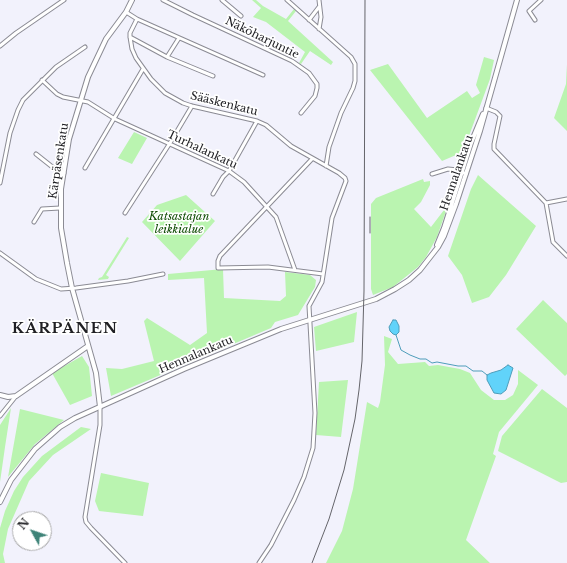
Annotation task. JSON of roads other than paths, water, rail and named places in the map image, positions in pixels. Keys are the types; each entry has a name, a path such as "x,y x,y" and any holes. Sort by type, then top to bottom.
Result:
{"street":[{"path":"0,46 16,33 64,0"},
{"name":"Kärpäsenkatu","path":"100,407 96,373 72,288 61,228 60,208 69,139 88,77 106,39 126,12 132,0"},
{"name":"Näköharjuntie","path":"163,0 193,16 292,61 309,73 317,84 317,88 315,96 301,113"},
{"path":"222,0 241,16"},
{"path":"286,0 351,57 354,64 355,81 352,93 341,113 329,147 326,166"},
{"path":"319,0 321,17 319,29"},
{"name":"Hennalankatu","path":"0,502 11,480 35,449 60,427 100,407 281,329 376,299 409,280 427,262 438,243 444,228 464,173 478,123 486,108 518,0"},
{"path":"535,20 529,11 541,0"},
{"path":"309,20 319,7"},
{"path":"126,12 137,19 263,75"},
{"path":"137,19 130,33 130,37 167,57 213,76"},
{"name":"Sääskenkatu","path":"130,37 132,49 150,80 165,93 183,103 192,106 257,121 266,125 291,146 339,173 345,178 346,184 332,218 323,274"},
{"path":"167,57 179,38"},
{"path":"0,183 10,133 18,110 24,100 56,67 85,47"},
{"path":"85,168 144,69"},
{"name":"Turhalankatu","path":"42,80 57,94 69,99 88,102 115,119 229,171 244,182 276,217 295,270"},
{"path":"125,212 192,106"},
{"path":"486,108 496,112 500,116 494,149 546,204 553,242 567,256"},
{"path":"213,194 229,171 257,121"},
{"path":"36,154 60,173 64,174"},
{"path":"259,563 278,532 294,500 304,477 313,448 315,413 309,306 318,290 323,274 251,266 218,268 218,261 220,256 312,159"},
{"path":"432,174 448,169 464,173"},
{"path":"546,204 567,199"},
{"path":"34,222 42,209 60,208"},
{"path":"0,253 36,279 61,288 128,281 162,274"},
{"path":"0,416 16,396 88,346"},
{"path":"0,395 8,397 16,396"},
{"path":"100,407 100,421 85,516 88,525 125,563"}],"water":[{"path":"393,320 396,320 399,326 399,332 396,335 390,331 389,327"},
{"path":"508,365 513,368 506,390 501,394 494,393 487,380 487,375 501,370"}],"waterway":[{"path":"396,335 401,350 410,355 420,359 426,359 432,363 437,362 466,366 473,371 482,371 487,375"}],"railway":[{"path":"312,563 329,519 344,470 355,419 362,361 364,291 365,0"},
{"path":"370,217 370,233"}],"district":[{"name":"KÄRPÄNEN","path":"65,329"}],"park label":[{"name":"Katsastajan leikkialue","path":"179,223"}]}
